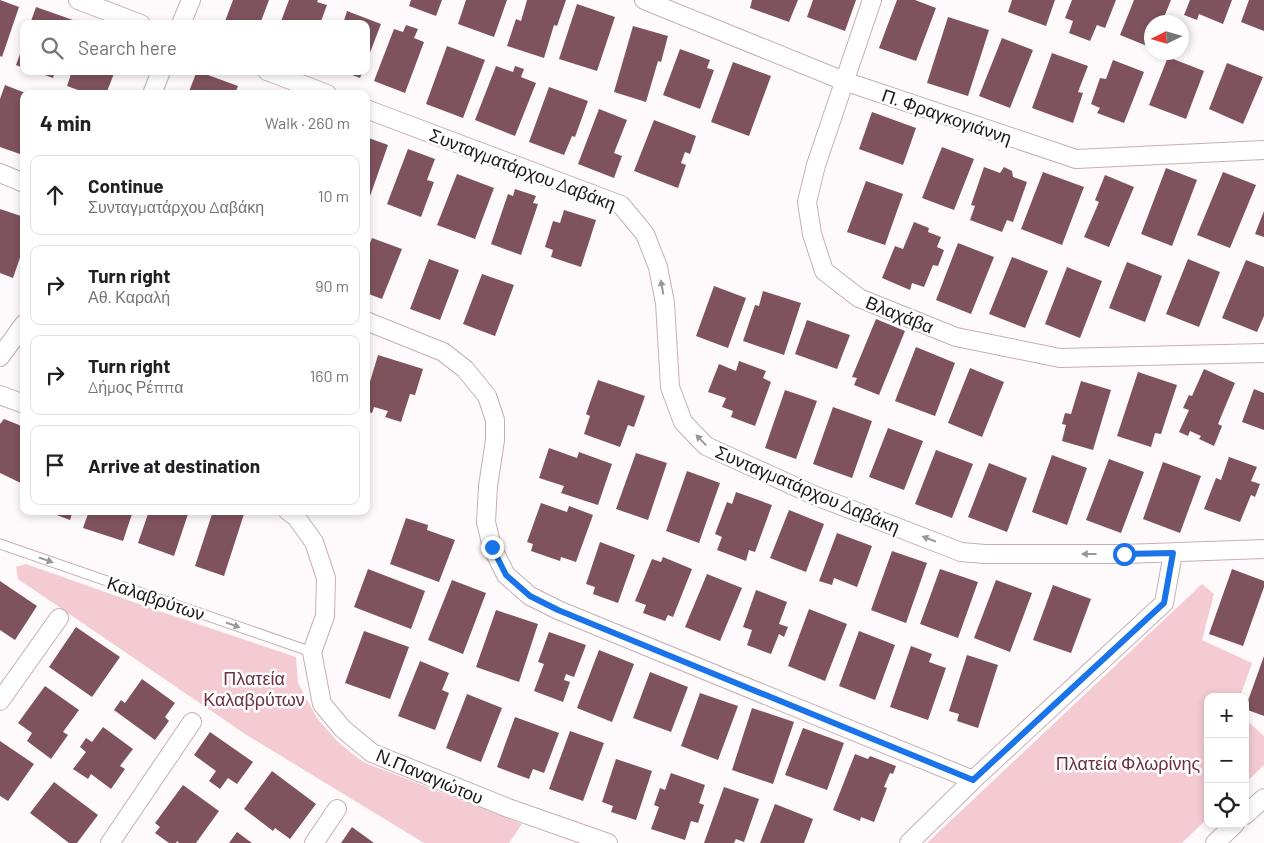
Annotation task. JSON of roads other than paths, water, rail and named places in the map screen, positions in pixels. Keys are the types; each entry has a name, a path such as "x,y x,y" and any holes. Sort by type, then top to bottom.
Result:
{"street":[{"path":"78,0 130,20"},
{"path":"183,20 191,0"},
{"name":"Π. Φραγκογιάννη","path":"644,0 844,81 1076,159 1264,150"},
{"name":"Βλαχάβα","path":"872,0 816,165 808,202 812,234 824,271 859,298 956,337 1060,358 1264,353"},
{"path":"154,90 159,75"},
{"path":"277,75 316,90"},
{"name":"Συνταγματάρχου Δαβάκη","path":"370,111 621,205 645,234 658,267 665,303 670,387 683,422 706,446 816,496 961,552 985,554 1173,553 1264,549"},
{"path":"0,173 20,181"},
{"path":"370,323 443,352 465,369 487,396 495,420 496,440 488,486 486,522 492,547 506,575 530,596 567,614 973,780"},
{"path":"0,357 20,330"},
{"path":"0,395 20,402"},
{"path":"293,515 314,542 326,578 325,616 312,652"},
{"path":"909,843 973,780 1164,603 1173,553"},
{"path":"0,701 59,618"},
{"name":"Ν.Παναγιώτου","path":"312,652 322,704 343,729 372,753 508,808 608,843"},
{"path":"110,843 192,722"},
{"path":"1249,811 1264,798"},
{"path":"314,843 337,809"},
{"path":"1214,843 1231,828"}],"lane":[{"name":"Καλαβρύτων","path":"0,544 312,652"}],"park label":[{"name":"Πλατεία Καλαβρύτων","path":"254,688"},
{"name":"Πλατεία Φλωρίνης","path":"1128,763"}]}
